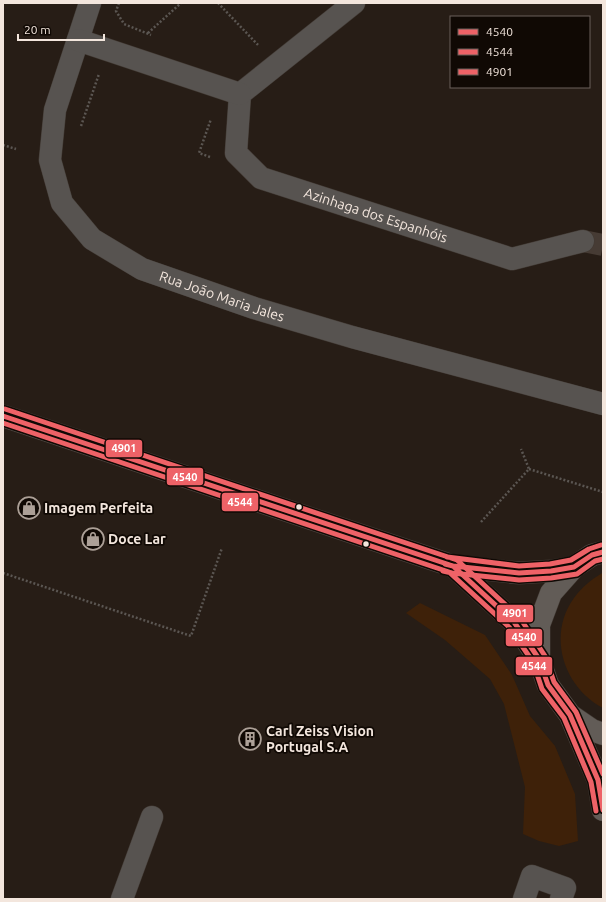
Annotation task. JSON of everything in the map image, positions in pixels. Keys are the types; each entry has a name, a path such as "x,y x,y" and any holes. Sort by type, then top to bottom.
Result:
{"main road":[{"path":"3,416 453,566 519,573 551,571 574,567"},
{"path":"539,659 539,625 551,593 574,567 599,549"},
{"path":"453,566 514,622 539,659 548,685 570,715 598,780 603,810"},
{"path":"570,715 592,730 603,734"}],"street":[{"name":"Rua João Maria Jales","path":"90,3 55,110 50,160 62,203 92,240 142,269 254,308 367,341 603,404"},
{"path":"78,40 240,94 354,3"},
{"name":"Azinhaga dos Espanhóis","path":"240,94 236,153 261,178 512,259 583,241"},
{"path":"122,899 152,818"},
{"path":"524,899 532,876 565,888 561,899"}],"path":[{"path":"119,3 116,11 124,24 155,36"},
{"path":"148,33 181,3"},
{"path":"218,3 261,48"},
{"path":"3,145 16,149"},
{"path":"521,448 529,469"},
{"path":"529,469 603,492"},
{"path":"481,522 529,469"},
{"path":"3,573 191,636 222,548"}],"shaded area":[{"path":"602,573 603,708 589,699 569,674 563,659 561,644 562,628 566,612 574,598 580,590"},
{"path":"420,603 485,635 512,675 530,716 555,746 575,794 578,841 559,846 539,841 523,834 525,787 504,704 490,679 445,640 406,613"}],"tunnel":[{"path":"583,241 603,245"}],"transit line":[{"name":"4901","path":"5,409 457,560 520,618 545,656 554,682 576,712 603,774"},
{"name":"4540","path":"3,416 453,566 514,622 539,659 548,685 570,715 598,780 603,810"},
{"name":"4544","path":"3,423 449,572 509,627 533,662 542,689 564,718 591,782 596,811"},
{"name":"4901","path":"447,557 519,566 550,564 571,560 589,549 601,545"},
{"name":"4540","path":"445,564 519,573 551,571 574,567 592,555 603,552"},
{"name":"4544","path":"443,571 519,580 551,578 577,574 595,561 603,559"}],"place":[{"name":"Imagem Perfeita","path":"29,508"},
{"name":"Doce Lar","path":"93,539"},
{"name":"Carl Zeiss Vision Portugal S.A","path":"250,739"}]}
